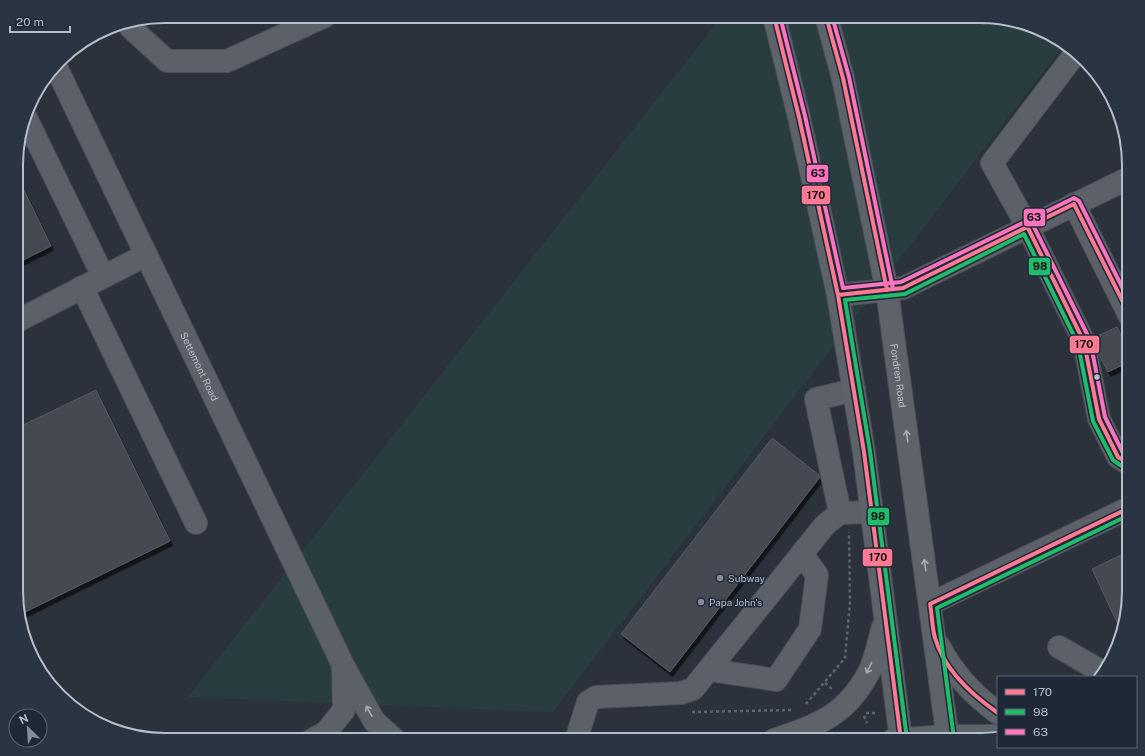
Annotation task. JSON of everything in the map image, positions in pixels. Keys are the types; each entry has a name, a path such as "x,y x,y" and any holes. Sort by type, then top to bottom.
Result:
{"main road":[{"path":"776,23 799,117 838,295 872,512 900,733"},
{"name":"Fondren Road","path":"828,23 843,78 887,290 936,640 947,733"},
{"path":"838,295 887,290"},
{"path":"793,733 810,727 836,714 849,703 871,667 885,618"},
{"path":"936,640 948,663 962,681 980,701 997,712"}],"street":[{"path":"131,27 167,61 227,61 310,23"},
{"path":"1073,57 992,163 1027,226 1084,342 1099,419 1118,457 1122,460"},
{"name":"Settemont Road","path":"58,71 343,665 374,721 387,733"},
{"path":"29,124 103,276"},
{"path":"887,290 903,288 1027,226 1122,181"},
{"path":"1074,204 1122,301"},
{"path":"23,318 82,286 146,255"},
{"path":"82,286 196,523"},
{"path":"844,512 816,399 854,390"},
{"path":"930,604 1122,511"},
{"path":"578,733 588,702 596,697 681,693 693,689 710,670 825,525 844,512 872,512"},
{"path":"710,670 776,680 810,629 817,575 802,554"},
{"path":"1059,647 1098,670"},
{"name":"Settemont Road","path":"324,733 344,710 343,665"}],"path":[{"path":"805,705 846,658 850,602 844,512"},
{"path":"691,712 792,710"},
{"path":"867,723 863,713 876,713"}],"green space":[{"path":"717,23 989,23 1026,31 1043,38 1061,48 553,712 188,697"}],"building":[{"path":"23,188 51,246 23,260"},
{"path":"1117,327 1122,337 1122,365 1108,372 1099,355 1095,337"},
{"path":"96,390 170,541 25,612 23,600 23,425"},
{"path":"772,438 820,477 670,672 621,634"},
{"path":"1122,554 1122,600 1118,624 1092,569"}],"transit line":[{"name":"170","path":"776,23 799,117 838,295 864,452 900,733"},
{"name":"63","path":"782,23 805,116 843,288 901,282 1074,198 1079,201 1122,287"},
{"name":"170","path":"828,23 843,78 887,290"},
{"name":"63","path":"834,23 849,77 893,289"},
{"name":"170","path":"838,295 903,288 1074,204 1122,300"},
{"name":"63","path":"1032,223 1090,340 1105,417 1122,451"},
{"name":"170","path":"1027,226 1084,342 1099,419 1118,457 1122,460"},
{"name":"98","path":"906,733 870,451 845,300 905,294 1024,234 1078,344 1093,421 1113,460 1122,466"},
{"name":"170","path":"997,712 969,690 952,671 945,660 935,638 930,604 1122,511"},
{"name":"98","path":"953,733 937,608 1122,518"}],"place":[{"name":"Subway","path":"720,578"},
{"name":"Papa John's","path":"701,602"}]}
